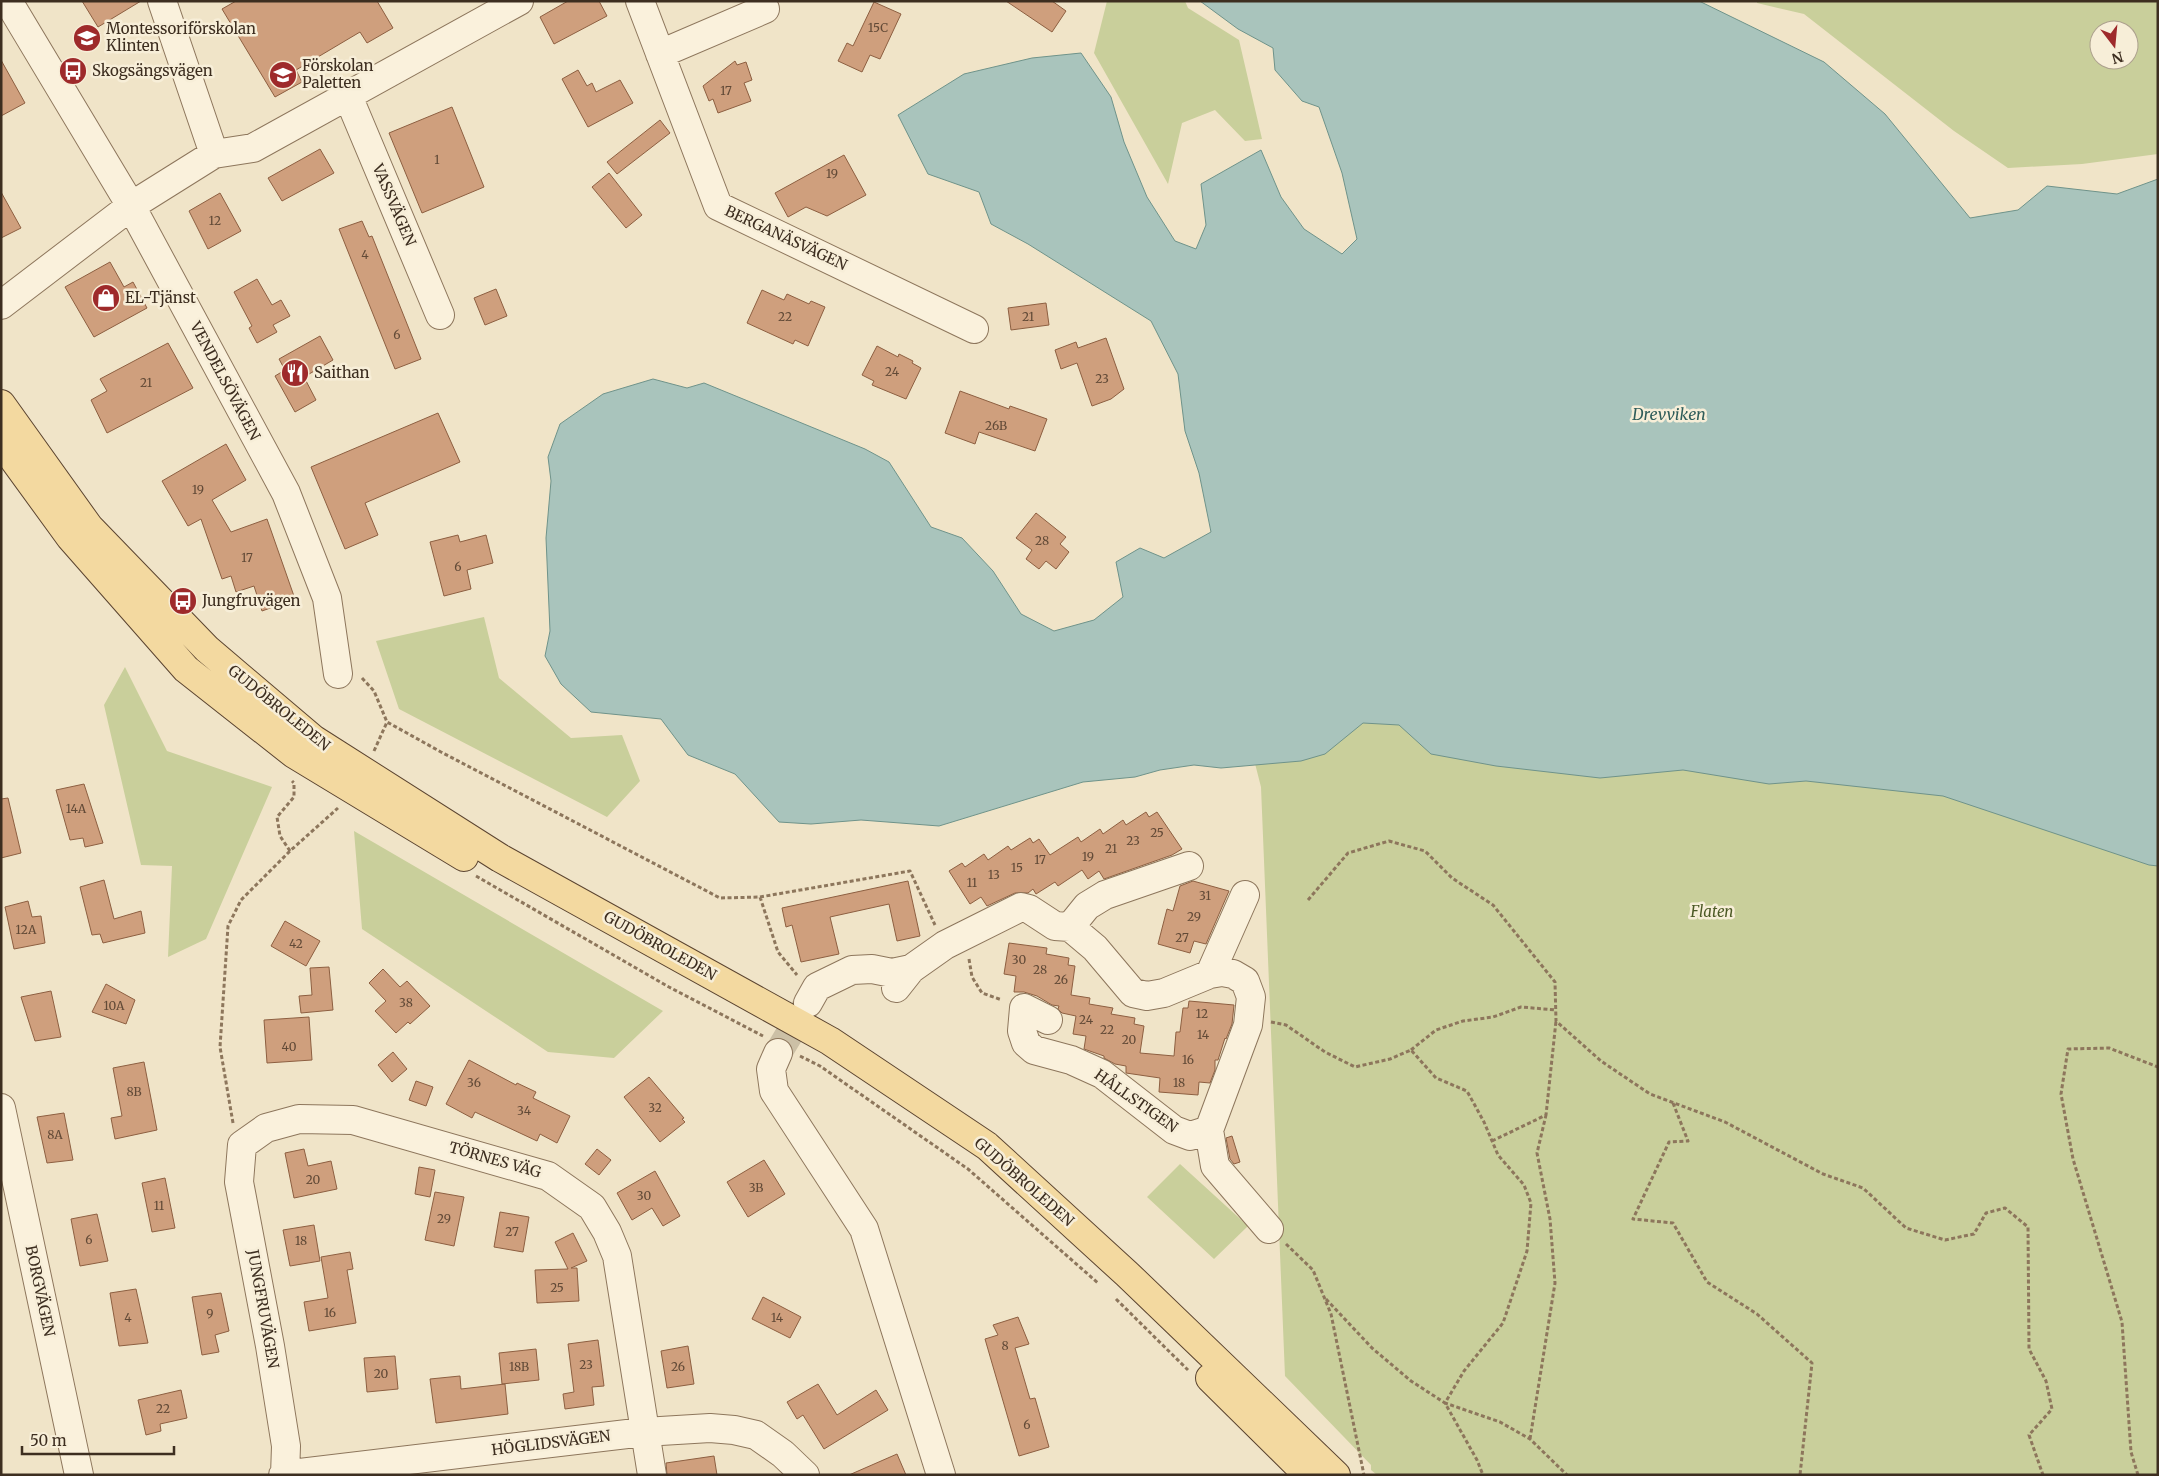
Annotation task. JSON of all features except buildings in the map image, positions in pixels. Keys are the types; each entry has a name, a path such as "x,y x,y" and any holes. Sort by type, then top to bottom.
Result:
{"main road":[{"name":"GUDÖBROLEDEN","path":"1,404 89,527 207,649 313,739 500,858 830,1041 987,1146 1127,1274 1336,1475"},
{"name":"GUDÖBROLEDEN","path":"1,442 70,538 186,669 286,748 493,874 681,975 823,1055 974,1160 1114,1284 1308,1475"}],"street":[{"name":"VENDELSÖVÄGEN","path":"8,1 131,206 286,493 327,598 350,676"},
{"path":"162,1 214,154"},
{"path":"1,305 131,206 214,154 253,148 519,1"},
{"name":"BERGANÄSVÄGEN","path":"640,1 718,206 974,329"},
{"path":"660,54 765,9"},
{"name":"VASSVÄGEN","path":"348,96 440,315"},
{"path":"1070,928 1087,906 1105,895 1189,866"},
{"path":"1210,974 1245,896"},
{"path":"812,995 849,961 872,969 892,973 904,979 951,942 1021,907 1029,909 1055,926 1070,928 1095,948 1103,960 1133,993 1147,996 1164,993 1210,974 1222,972 1233,974 1245,981 1251,997 1248,1025 1209,1130 1215,1166 1269,1228"},
{"name":"HÅLLSTIGEN","path":"1048,1020 1024,1008 1022,1031 1026,1044 1034,1050 1071,1060 1102,1074 1119,1085 1174,1130 1190,1136 1209,1130"},
{"path":"780,1048 771,1069 774,1091 864,1230 941,1475"},
{"name":"BORGVÄGEN","path":"1,1108 79,1475"},
{"name":"TÖRNES VÄG","path":"242,1144 266,1128 299,1119 354,1120 548,1176 592,1207 607,1232 617,1256 652,1475"},
{"name":"JUNGFRUVÄGEN","path":"242,1144 239,1182 270,1346 286,1446 285,1475"},
{"name":"HÖGLIDSVÄGEN","path":"285,1475 644,1432 710,1428 734,1430 756,1435 783,1454 805,1475"}],"path":[{"path":"350,676 374,691 387,722 720,898 760,897 910,871 951,942 970,961 972,977 982,993"},
{"path":"370,759 387,722"},
{"path":"287,777 294,783 294,797 278,817 280,836 290,851"},
{"path":"242,1144 236,1136 220,1047 228,926 241,900 290,851 340,806"},
{"path":"1308,900 1348,853 1389,841 1425,851 1452,878 1493,905 1555,982 1556,1021 1546,1115 1537,1153 1550,1219 1555,1283 1530,1439"},
{"path":"473,874 780,1048 820,1066 968,1169 1100,1284"},
{"path":"760,897 778,952 812,995"},
{"path":"1248,1018 1286,1025 1325,1052 1355,1067 1390,1059 1412,1050 1436,1030 1462,1021 1494,1016 1521,1008 1556,1010"},
{"path":"1556,1021 1601,1061 1650,1094 1725,1122 1823,1174 1863,1188 1906,1228 1945,1240 1974,1234 1986,1213 2005,1208 2028,1227 2029,1349 2046,1380 2052,1409 2030,1435 2043,1475"},
{"path":"2138,1475 2131,1452 2122,1322 2073,1159 2061,1094 2068,1049 2109,1048 2158,1067"},
{"path":"1412,1050 1436,1078 1468,1090 1498,1155 1524,1185 1531,1203 1527,1251 1503,1323 1464,1371 1445,1403"},
{"path":"1672,1102 1688,1141 1669,1142 1633,1219 1673,1224 1707,1282 1757,1314 1812,1363 1800,1475"},
{"path":"1492,1141 1546,1115"},
{"path":"1269,1228 1313,1270 1331,1314 1364,1475"},
{"path":"1324,1297 1372,1348 1411,1381 1445,1403 1500,1422 1530,1439 1567,1475"},
{"path":"1114,1298 1190,1373"},
{"path":"1445,1403 1477,1460 1483,1475"}],"green space":[{"path":"1107,1 1185,1 1188,8 1239,40 1262,139 1245,141 1215,110 1182,123 1168,184 1094,53"},
{"path":"1757,1 2158,1 2158,154 2082,164 2008,168 1954,131 1804,14 1757,3"},
{"name":"Flaten","path":"2158,516 2158,1475 1377,1475 1371,1470 1371,1465 1285,1376 1261,787 1224,642"},
{"path":"484,617 499,678 571,738 622,735 640,781 607,817 399,709 376,641"},
{"path":"125,667 167,751 272,787 206,939 168,957 172,866 141,865 104,705"},
{"path":"354,831 663,1011 614,1058 548,1052 362,929"},
{"path":"1180,1164 1248,1226 1214,1259 1147,1197"}],"water":[{"name":"Drevviken","path":"1200,1 1699,1 1824,62 1885,114 1970,218 2018,210 2047,186 2117,194 2158,179 2158,866 2149,865 1943,796 1806,781 1769,784 1683,770 1600,778 1496,766 1431,754 1399,725 1363,723 1325,754 1301,761 1221,768 1194,765 1160,770 1135,777 1083,782 939,826 861,820 811,824 779,822 735,774 688,755 661,719 591,712 561,684 545,656 550,631 546,538 551,481 548,457 560,424 603,394 653,379 687,388 704,383 865,449 889,462 931,527 962,538 993,571 1021,614 1054,631 1094,620 1123,597 1116,562 1140,548 1164,558 1211,532 1199,473 1185,431 1178,374 1151,321 1028,244 991,224 979,192 928,174 898,115 964,74 1032,58 1081,53 1111,97 1124,142 1147,197 1175,241 1196,249 1206,225 1201,184 1261,150 1281,197 1304,229 1342,254 1357,239 1342,173 1319,107 1302,101 1275,70 1273,48 1238,29"}],"tunnel":[{"path":"778,1053 808,1003"}],"place":[{"name":"Montessoriförskolan Klinten","path":"87,38"},
{"name":"Skogsängsvägen","path":"73,71"},
{"name":"Förskolan Paletten","path":"283,75"},
{"name":"EL-Tjänst","path":"106,298"},
{"name":"Saithan","path":"295,373"},
{"name":"Jungfruvägen","path":"183,601"}]}
